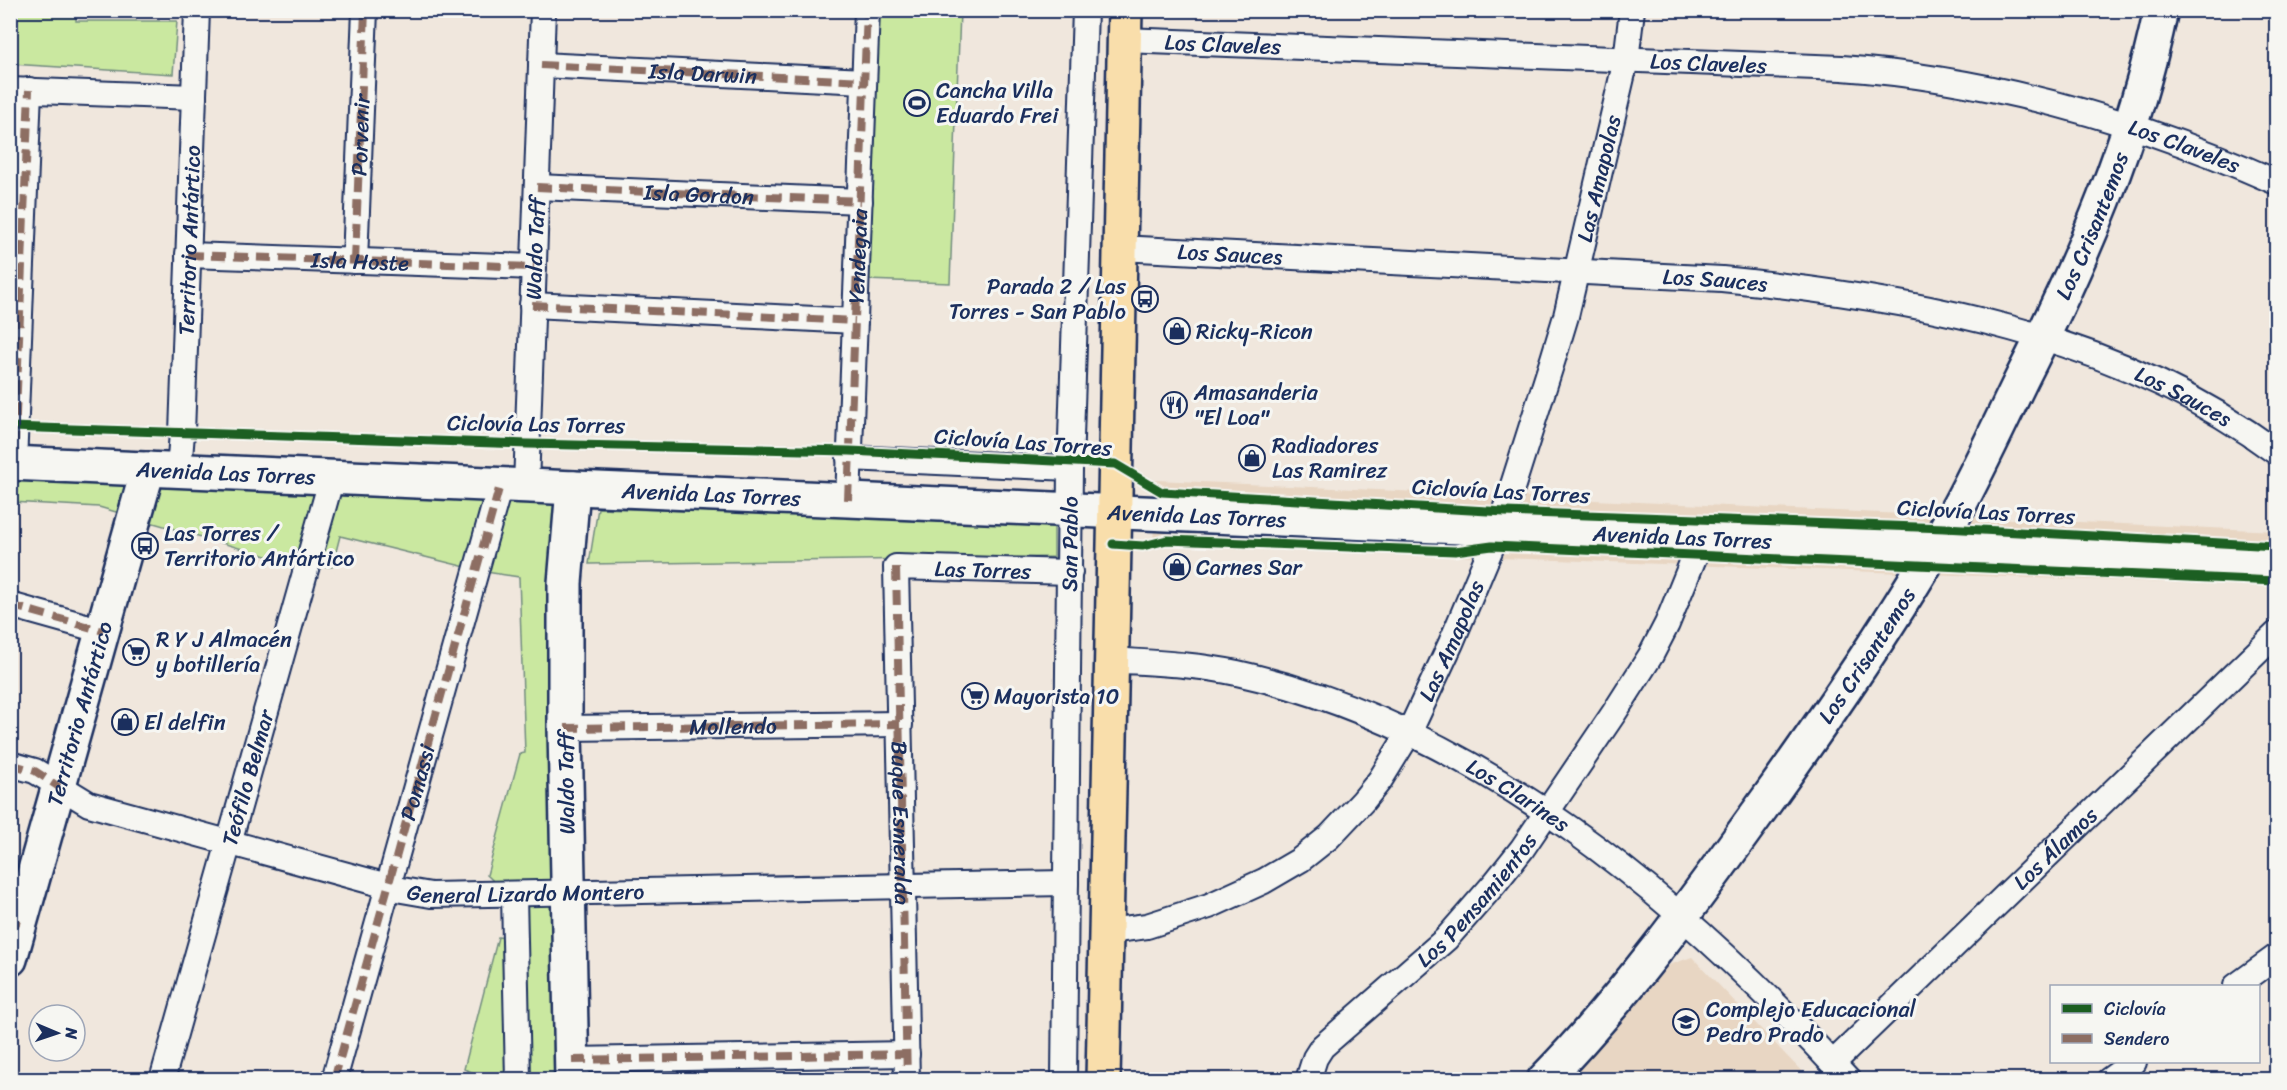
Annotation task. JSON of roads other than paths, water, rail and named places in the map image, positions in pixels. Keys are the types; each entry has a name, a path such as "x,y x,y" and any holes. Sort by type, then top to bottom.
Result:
{"main road":[{"name":"San Pablo","path":"1103,1080 1108,931 1110,660 1125,25"}],"street":[{"name":"Territorio Antártico","path":"10,959 15,922 59,787 103,631 163,469 188,255 197,10"},
{"name":"Porvenir","path":"355,261 365,10"},
{"name":"Waldo Taff","path":"513,485 532,305 543,10"},
{"name":"Yendegaia","path":"848,500 867,10"},
{"name":"San Pablo","path":"1064,1080 1070,468 1085,10"},
{"name":"Las Amapolas","path":"1108,931 1147,926 1209,906 1264,881 1300,860 1329,837 1363,801 1380,780 1408,733 1451,643 1499,529 1566,316 1626,60 1632,10"},
{"name":"Los Crisantemos","path":"1544,1080 1606,1012 1683,917 1830,711 1890,621 1956,511 2044,337 2107,195 2131,125 2161,10"},
{"name":"Los Claveles","path":"1125,25 1626,60 1842,68 1911,74 2012,92 2131,125 2277,182"},
{"name":"Isla Darwin","path":"541,65 864,81"},
{"path":"12,463 20,90 194,97"},
{"name":"Isla Gordon","path":"537,188 860,201"},
{"name":"Los Sauces","path":"1119,248 1722,279 1776,284 1952,314 2044,337 2100,356 2155,379 2230,420 2277,452"},
{"name":"Isla Hoste","path":"188,255 534,267"},
{"path":"532,305 855,321"},
{"path":"849,458 1070,468"},
{"name":"Avenida Las Torres","path":"12,463 2277,563"},
{"name":"Teófilo Belmar","path":"162,1080 332,477"},
{"name":"Pomassi","path":"334,1080 388,886 513,485"},
{"name":"Waldo Taff","path":"572,1070 565,728 565,568 573,488"},
{"name":"Los Pensamientos","path":"1308,1080 1315,1058 1322,1047 1423,960 1453,931 1495,883 1620,704 1651,655 1676,603 1702,538"},
{"name":"Las Torres","path":"896,567 1070,572"},
{"name":"Buque Esmeralda","path":"896,567 907,1080"},
{"path":"10,605 103,631"},
{"name":"Los Álamos","path":"1841,1072 2277,634"},
{"name":"Los Clarines","path":"1110,660 1186,665 1236,673 1327,699 1408,733 1457,757 1592,846 1683,917 1734,964 1841,1072"},
{"name":"Mollendo","path":"565,728 900,724"},
{"name":"General Lizardo Montero","path":"10,764 35,771 89,804 388,886 431,895 1066,883"},
{"path":"514,895 518,1080"},
{"path":"2239,985 2277,957"},
{"path":"572,1070 906,1054"},
{"path":"2109,1080 2133,1063"}],"place":[{"name":"Cancha Villa Eduardo Frei","path":"917,103"},
{"name":"Parada 2 / Las Torres - San Pablo","path":"1145,299"},
{"name":"Ricky-Ricon","path":"1177,331"},
{"name":"Amasanderia \"El Loa\"","path":"1174,405"},
{"name":"Radiadores Las Ramirez","path":"1252,458"},
{"name":"Las Torres / Territorio Antártico","path":"145,546"},
{"name":"Carnes Sar","path":"1177,567"},
{"name":"R Y J Almacén y botillería","path":"136,652"},
{"name":"Mayorista 10","path":"975,696"},
{"name":"El delfin","path":"125,722"},
{"name":"Complejo Educacional Pedro Prado","path":"1686,1022"}]}
